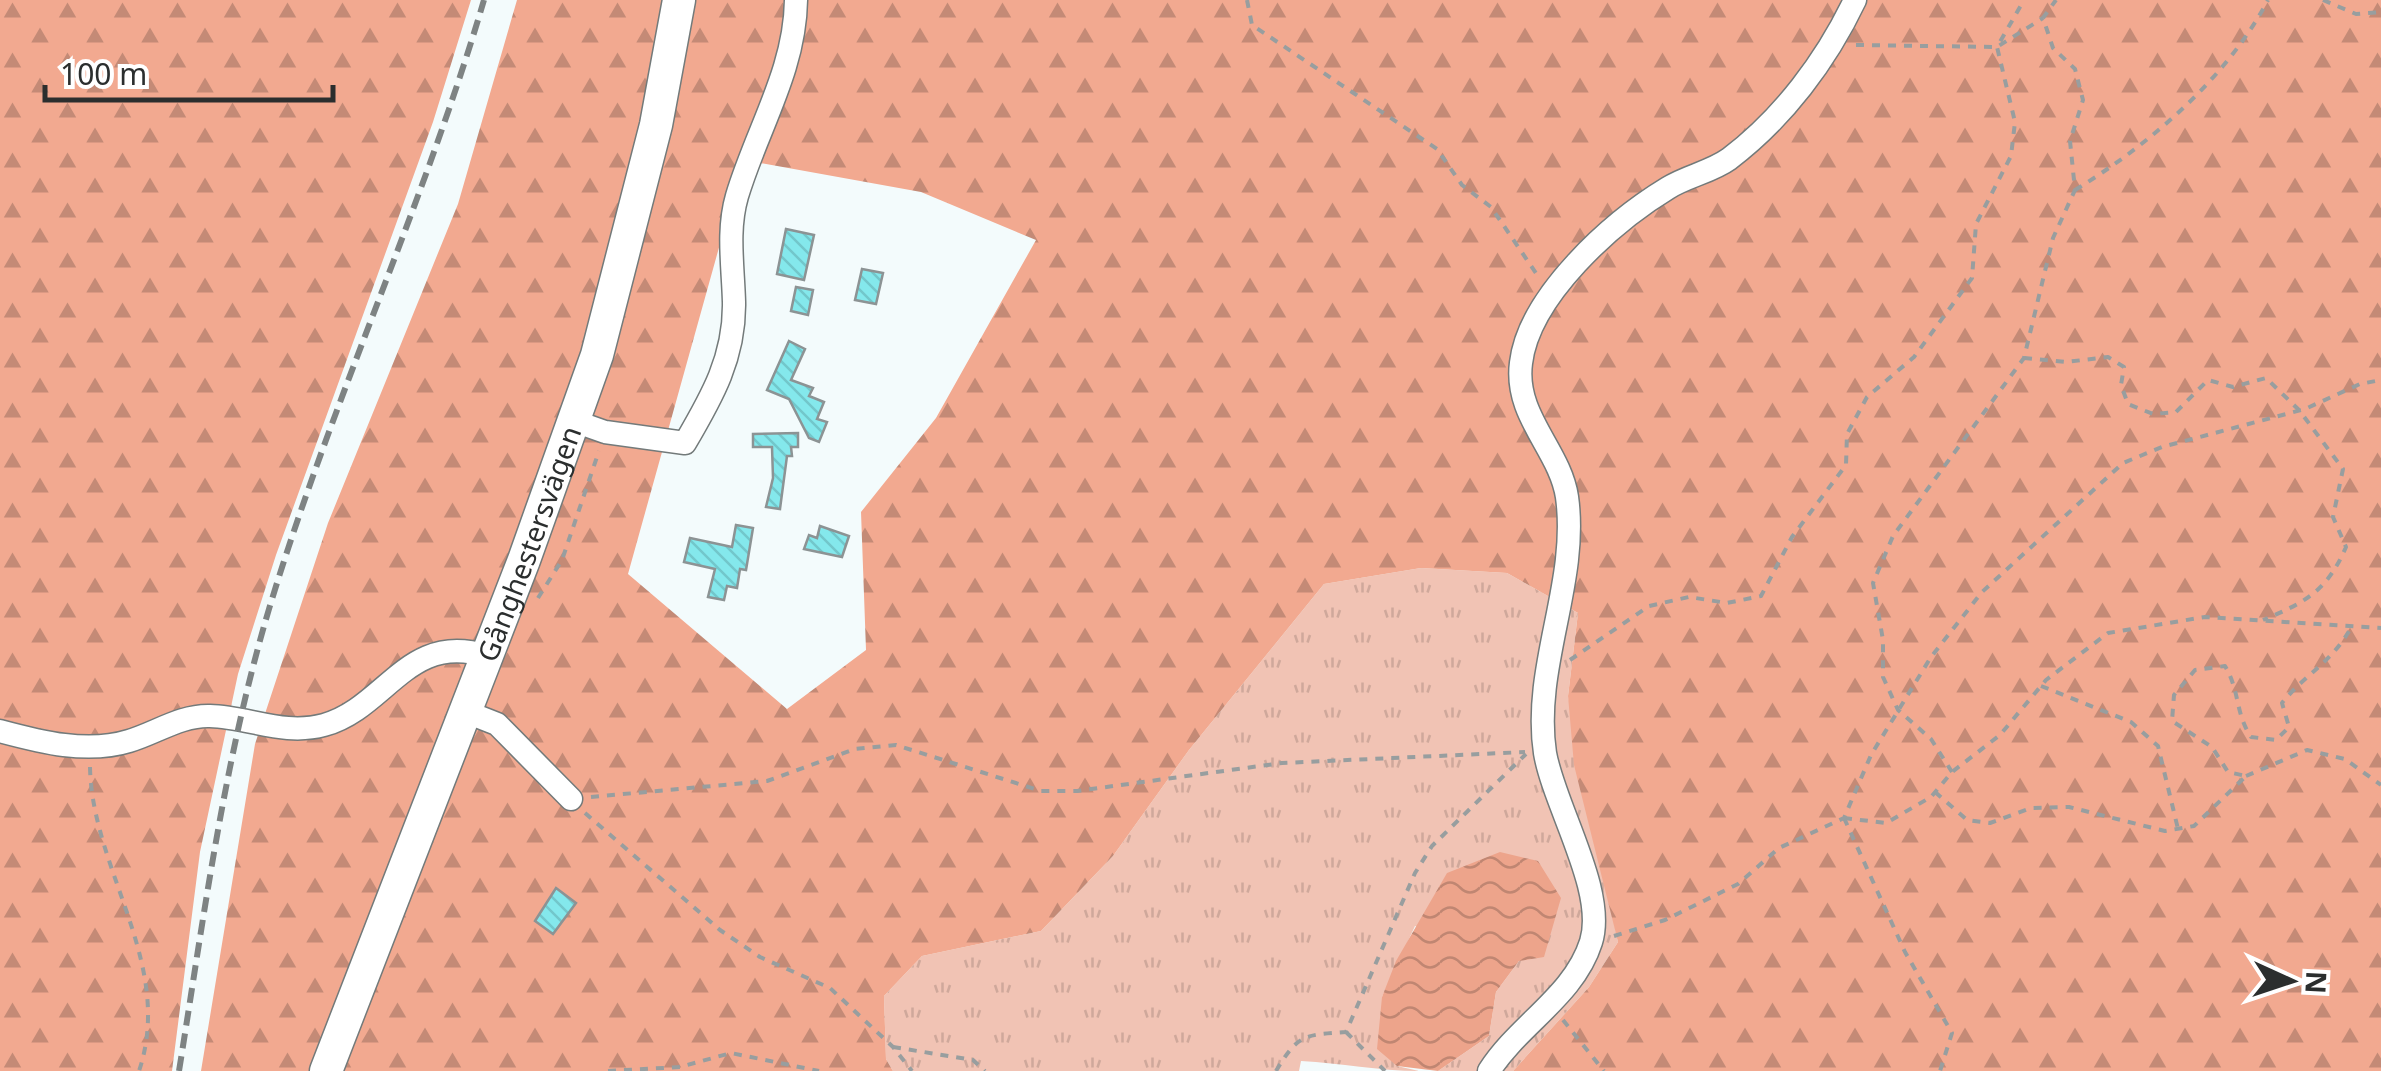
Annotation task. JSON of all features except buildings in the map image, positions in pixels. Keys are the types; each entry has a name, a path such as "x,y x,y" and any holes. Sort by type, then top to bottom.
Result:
{"street":[{"name":"Gånghestersvägen","path":"326,1071 597,355 656,126 679,0"},
{"path":"574,421 605,432 685,443 718,388 731,340 730,240 736,198 786,70 796,0"},
{"path":"1489,1071 1580,970 1593,937 1594,908 1544,750 1548,676 1571,542 1566,492 1523,403 1520,363 1550,292 1668,188 1726,162 1765,128 1834,44 1855,0"},
{"path":"0,731 90,747 131,741 192,717 228,718 275,728 328,724 348,715 405,667 454,650 486,656"},
{"path":"464,711 496,724 571,799"}],"path":[{"path":"1247,0 1252,25 1437,150 1462,184 1491,207 1550,292"},
{"path":"1548,676 1649,606 1689,597 1726,603 1761,596 1792,537 1846,465 1847,434 1868,397 1914,357 1972,278 1976,224 2011,156 2015,122 1997,47 2024,0"},
{"path":"1834,44 1997,47 2043,18 2056,0"},
{"path":"2075,190 2127,158 2211,77 2268,0"},
{"path":"2323,0 2356,14 2381,12"},
{"path":"1952,772 1931,739 1898,710 1883,677 1883,640 1874,583 1893,536 2024,358 2054,238 2075,190 2070,141 2083,100 2075,68 2053,48 2043,18"},
{"path":"2024,358 2066,362 2108,356 2124,367 2121,385 2128,404 2153,414 2176,412 2208,380 2233,387 2266,378 2299,410 2343,469 2333,517 2346,547 2333,576 2301,604 2263,620"},
{"path":"1940,1071 1952,1033 1905,952 1844,818 1871,755 1931,657 1982,592 2123,463 2162,447 2299,410 2381,380"},
{"path":"1593,937 1613,936 1664,920 1738,884 1780,848 1844,818 1886,822 1935,792 1952,772 2000,735 2041,686 2108,633 2204,616 2381,628"},
{"path":"2246,776 2228,772 2212,748 2172,721 2174,694 2195,670 2226,666 2238,687 2238,716 2251,737 2276,740 2288,727 2282,703 2296,686 2336,654 2352,626"},
{"path":"2041,686 2131,722 2158,746 2178,829"},
{"path":"571,799 767,780 856,749 896,745 1041,791 1095,789 1282,764 1528,752 1432,846 1415,873 1346,1032"},
{"path":"90,747 97,811 140,948 147,984 150,1027 139,1071"},
{"path":"1935,792 1967,820 1990,823 2031,808 2069,808 2165,831 2194,826 2246,776 2307,750 2344,759 2381,785"},
{"path":"571,799 720,930 760,956 830,988 893,1046 912,1071"},
{"path":"1550,1004 1604,1071"},
{"path":"1276,1071 1292,1044 1306,1035 1346,1032 1385,1071"},
{"path":"893,1046 974,1060 985,1071"},
{"path":"608,1071 680,1067 731,1053 819,1071"}],"green space":[{"path":"0,0 471,0 433,122 276,555 238,674 200,852 172,1071 0,1071"},
{"path":"517,0 2381,0 2381,1071 1513,1071 1589,987 1618,942 1574,765 1568,696 1578,613 1507,573 1421,568 1324,584 1189,750 1113,856 1041,931 922,956 884,996 886,1059 893,1071 201,1071 255,744 328,523 458,204","holes":["755,162 921,192 1036,240 936,418 861,512 866,650 787,709 628,574 742,165"]},
{"path":"1421,568 1507,573 1578,613 1568,696 1618,942 1589,987 1513,1071 1438,1071 1489,1036 1496,992 1519,961 1415,926 1382,997 1397,1066 1419,1071 1301,1061 1299,1071 893,1071 886,1059 884,996 922,956 1041,931 1113,856 1189,750 1324,584"}],"water":[{"path":"1500,852 1538,861 1561,898 1544,957 1519,961 1496,992 1489,1036 1438,1071 1397,1066 1377,1049 1382,997 1396,961 1447,873"}],"railway":[{"path":"179,1071 227,781 269,609 320,456 433,154 484,0"}]}
